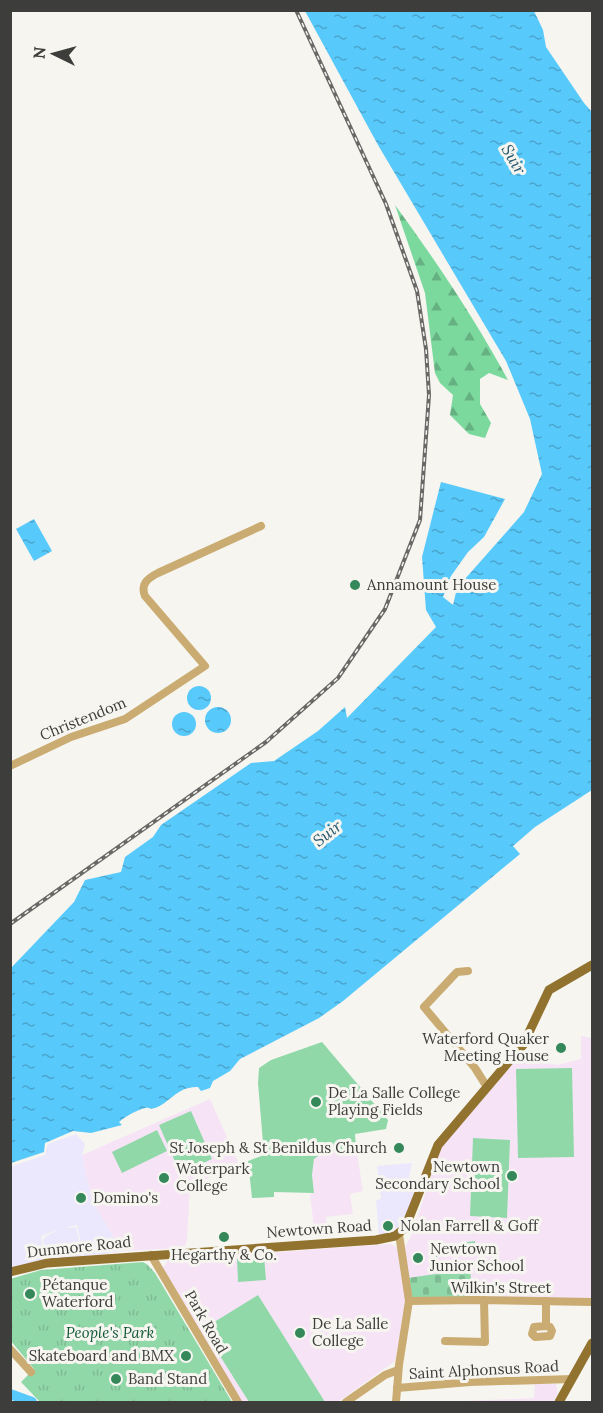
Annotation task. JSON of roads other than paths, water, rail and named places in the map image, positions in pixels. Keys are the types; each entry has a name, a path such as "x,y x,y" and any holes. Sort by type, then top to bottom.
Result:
{"main road":[{"path":"399,1234 409,1221 438,1145 525,1042 549,990 592,965"},
{"name":"Newtown Road","path":"151,1255 388,1239 399,1234"},
{"name":"Dunmore Road","path":"10,1272 47,1263 151,1255"},
{"path":"559,1402 592,1343"}],"street":[{"name":"Christendom","path":"10,766 71,737 125,719 206,666 144,596 142,591 144,583 158,573 261,526"},
{"path":"468,971 457,972 424,1007 475,1068 487,1087"},
{"path":"396,1402 398,1370 409,1301 399,1234"},
{"name":"Park Road","path":"151,1255 238,1402"},
{"path":"445,1341 485,1342 484,1300"},
{"name":"Wilkin's Street","path":"409,1301 592,1302"},
{"path":"546,1301 546,1326"},
{"path":"10,1349 31,1372"},
{"path":"346,1402 382,1377 398,1370"},
{"name":"Saint Alphonsus Road","path":"397,1388 470,1382 572,1379"}],"water":[{"name":"Suir","path":"305,11 534,11 543,30 546,47 592,112 592,790 535,827 513,846 520,854 343,1001 319,1018 240,1059 230,1071 213,1081 210,1088 201,1091 198,1087 185,1089 160,1106 153,1109 142,1109 128,1115 119,1122 122,1125 91,1133 73,1131 45,1143 44,1152 11,1163 11,968 74,902 85,880 121,872 125,857 153,837 161,825 251,763 274,761 318,731 345,707 347,718 436,627 426,610 422,557 441,482 505,499 484,537 468,552 451,576 443,597 453,605 457,588 524,512 542,474 530,419 506,361 378,145"},
{"path":"34,519 52,551 34,561 16,529"},
{"path":"199,686 208,689 211,698 208,707 199,710 190,707 187,698 190,689"},
{"path":"218,707 227,711 231,720 227,729 218,733 209,729 205,720 209,711"},
{"path":"184,712 192,716 196,724 192,732 184,736 176,732 172,724 176,716"}],"waterway":[{"path":"10,1394 32,1402"}],"railway":[{"path":"10,924 266,742 338,678 385,609 420,520 429,395 426,349 417,291 386,204 296,10"}],"place":[{"name":"Annamount House","path":"355,585"},
{"name":"Waterford Quaker Meeting House","path":"561,1048"},
{"name":"De La Salle College Playing Fields","path":"316,1102"},
{"name":"St Joseph & St Benildus Church","path":"399,1148"},
{"name":"Newtown Secondary School","path":"512,1176"},
{"name":"Waterpark College","path":"164,1178"},
{"name":"Domino's","path":"81,1198"},
{"name":"Nolan Farrell & Goff","path":"388,1226"},
{"name":"Hegarthy & Co.","path":"224,1237"},
{"name":"Newtown Junior School","path":"418,1258"},
{"name":"Pétanque Waterford","path":"30,1294"},
{"name":"De La Salle College","path":"300,1333"},
{"name":"Skateboard and BMX","path":"186,1356"},
{"name":"Band Stand","path":"116,1379"}],"park label":[{"name":"People's Park","path":"110,1333"}]}
